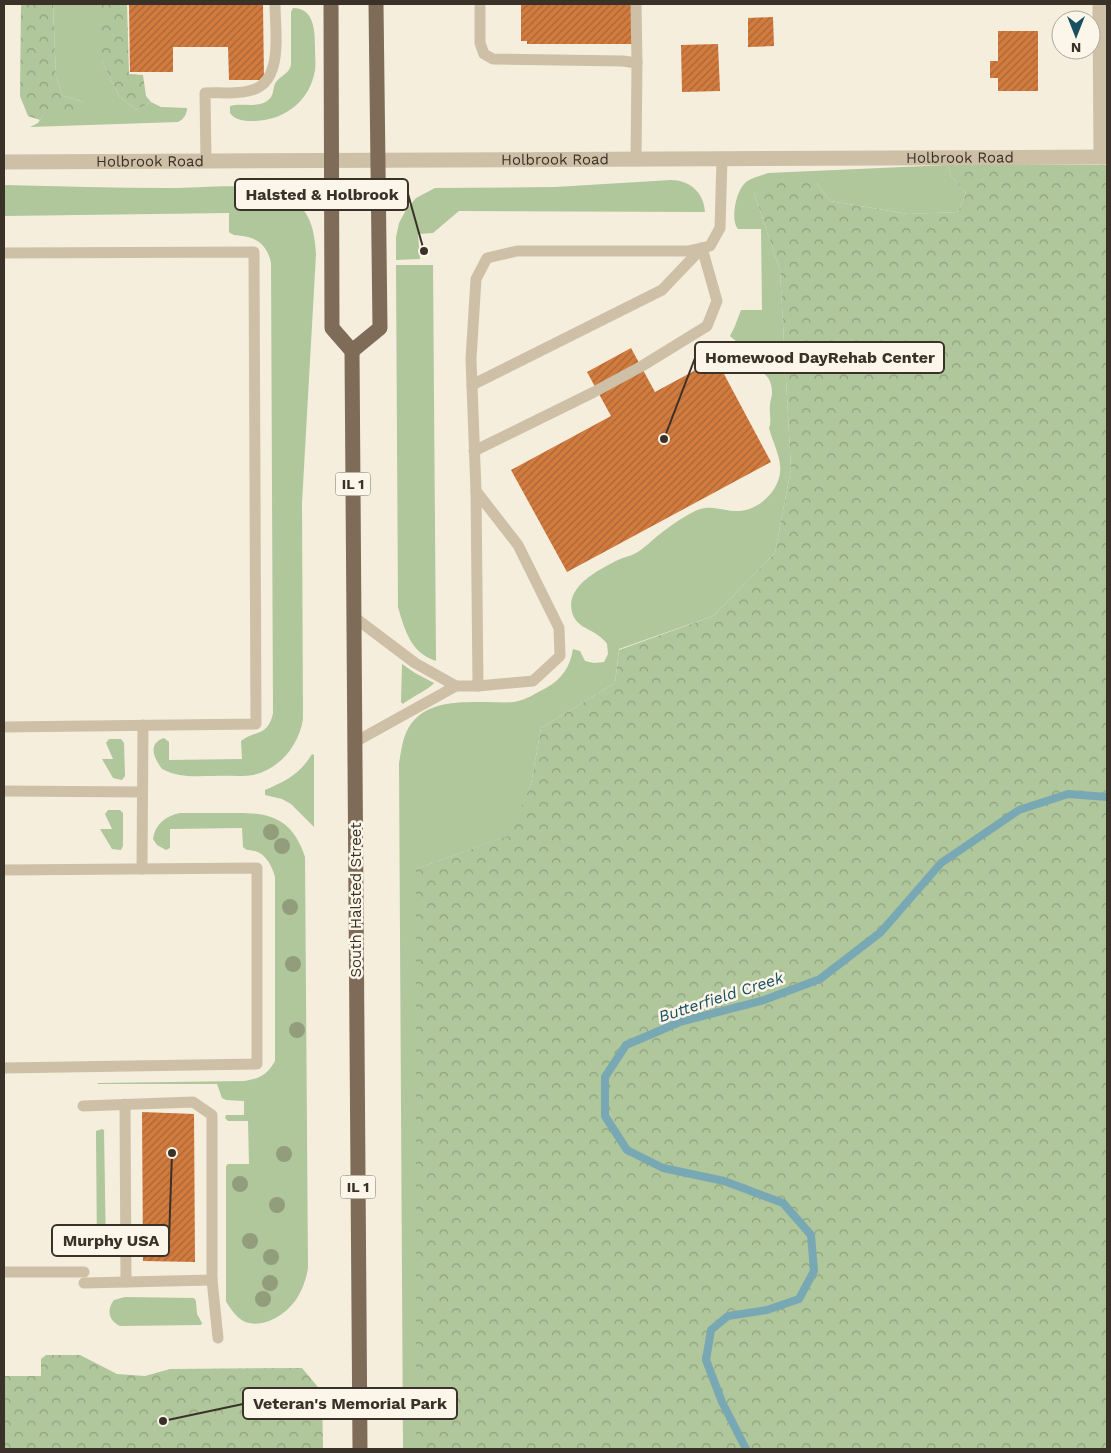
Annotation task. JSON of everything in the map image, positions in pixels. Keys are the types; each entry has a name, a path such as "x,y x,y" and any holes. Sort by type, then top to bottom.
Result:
{"main road":[{"path":"330,4 332,328 352,351 380,328 376,4"},
{"name":"South Halsted Street","path":"352,351 360,1449"}],"street":[{"path":"1100,4 1104,157"},
{"name":"Holbrook Road","path":"4,162 1104,157"}],"lane":[{"path":"206,161 205,93 238,92 262,85 274,68 275,4"},
{"path":"480,4 480,43 484,54 493,59 623,60 637,63"},
{"path":"636,4 636,159"},
{"path":"478,686 476,491 471,359 476,279 487,258 516,252 688,251 710,246 720,228 722,159"},
{"path":"472,385 662,290 702,248"},
{"path":"474,451 594,392 642,366 707,326 717,301 702,248"},
{"path":"4,253 254,252 256,724 4,726"},
{"path":"355,742 456,686 533,681 560,656 559,628 518,545 476,491"},
{"path":"354,617 415,663 456,686"},
{"path":"142,869 143,725"},
{"path":"4,791 142,792"},
{"path":"4,870 257,868 257,1064 4,1068"},
{"path":"83,1106 193,1102 212,1115 212,1280 218,1338"},
{"path":"125,1104 126,1282"},
{"path":"4,1272 84,1277 126,1282 212,1280"}],"green space":[{"path":"21,4 53,4 56,77 63,96 84,102 85,110 63,115 43,115 40,120 28,116 20,96"},
{"path":"53,4 102,4 102,61 119,96 136,110 151,102 161,107 187,108 183,118 178,122 30,127 38,123 43,115 63,115 84,102 63,96 56,77"},
{"path":"102,4 127,4 129,74 143,75 146,96 151,102 136,110 119,96 102,61"},
{"path":"293,8 306,12 313,23 315,68 308,91 294,107 276,117 255,121 244,121 235,118 230,113 230,106 257,105 267,101 272,95 276,82 290,68 291,12"},
{"path":"948,165 951,176 966,193 958,212 908,214 830,201 816,183 754,193 780,270 791,469 775,553 713,616 619,649 615,683 541,728 531,784 511,835 416,869 416,1449 403,1449 399,763 406,733 412,722 421,714 441,705 464,702 514,702 531,696 552,684 561,676 570,661 573,649 580,651 585,661 594,663 604,662 608,654 607,644 576,621 572,612 571,603 579,586 602,568 639,551 668,528 695,511 707,508 733,511 747,510 762,502 774,489 780,473 780,465 769,428 771,384 764,373 734,358 744,348 730,336 741,310 762,310 761,229 738,229 734,219 739,192 745,183 768,173"},
{"path":"948,165 1107,165 1107,1449 416,1449 416,869 510,835 531,784 541,728 615,683 619,650 713,616 775,553 791,469 780,270 754,193 769,183 799,181 816,183 830,201 908,214 958,212 966,193 951,176"},
{"path":"671,180 684,182 694,188 702,199 705,212 459,211 433,233 418,234 420,259 396,260 396,237 399,223 406,210 416,198 435,188 555,187"},
{"path":"4,185 150,188 258,187 280,192 290,198 304,210 308,217 314,234 316,254 302,503 303,719 293,747 280,762 263,772 244,776 181,775 162,769 155,756 154,748 155,744 164,738 169,742 169,760 242,759 241,741 264,730 271,721 273,713 271,263 268,254 264,247 253,238 233,235 229,232 229,213 4,216"},
{"path":"396,265 433,265 436,661 421,653 410,640 398,607"},
{"path":"402,664 434,683 403,704 401,702"},
{"path":"109,739 121,739 124,743 125,776 122,780 113,778 102,759 113,759 106,743"},
{"path":"312,754 314,755 314,827 291,804 282,799 265,795 265,790 286,780 303,767"},
{"path":"108,810 120,810 123,813 123,846 121,850 112,849 100,829 112,829 105,814"},
{"path":"180,813 244,813 267,816 286,825 300,844 305,857 308,1268 296,1300 277,1317 261,1323 254,1324 243,1321 234,1313 226,1301 226,1166 228,1164 249,1164 248,1121 228,1121 225,1118 226,1115 244,1115 244,1101 222,1098 217,1084 97,1083 244,1081 262,1076 275,1061 275,877 272,869 262,855 243,847 242,828 170,829 170,848 166,850 157,845 153,839 156,829 162,821"},
{"path":"104,1130 106,1255 99,1257 97,1252 96,1131"},
{"path":"125,1297 194,1298 197,1314 202,1323 201,1325 120,1326 113,1321 109,1311 114,1300"},
{"path":"46,1355 80,1355 117,1374 145,1376 170,1369 302,1368 322,1392 323,1449 4,1449 4,1376 41,1376 41,1359"}],"building":[{"path":"129,4 263,4 264,80 229,80 228,47 173,47 173,72 130,72"},
{"path":"521,4 632,4 632,44 527,44 527,41 521,41"},
{"path":"773,17 774,46 748,47 748,18"},
{"path":"998,31 1038,31 1038,91 998,91 998,78 990,78 990,61 998,61"},
{"path":"718,44 720,91 682,92 681,45"},
{"path":"631,348 655,392 716,359 771,462 567,572 511,470 611,416 587,372"},
{"path":"142,1112 194,1114 195,1262 143,1261"}],"waterway":[{"name":"Butterfield Creek","path":"746,1449 722,1402 706,1360 711,1330 728,1316 767,1310 799,1299 814,1271 811,1235 783,1203 724,1181 663,1168 627,1150 605,1116 605,1077 626,1045 680,1022 764,1000 820,979 881,932 941,863 1019,810 1068,794 1107,797"}],"place":[{"name":"Halsted & Holbrook","path":"424,251"},
{"name":"Homewood DayRehab Center","path":"664,439"},
{"name":"Murphy USA","path":"172,1153"},
{"name":"Veteran's Memorial Park","path":"163,1421"}]}
